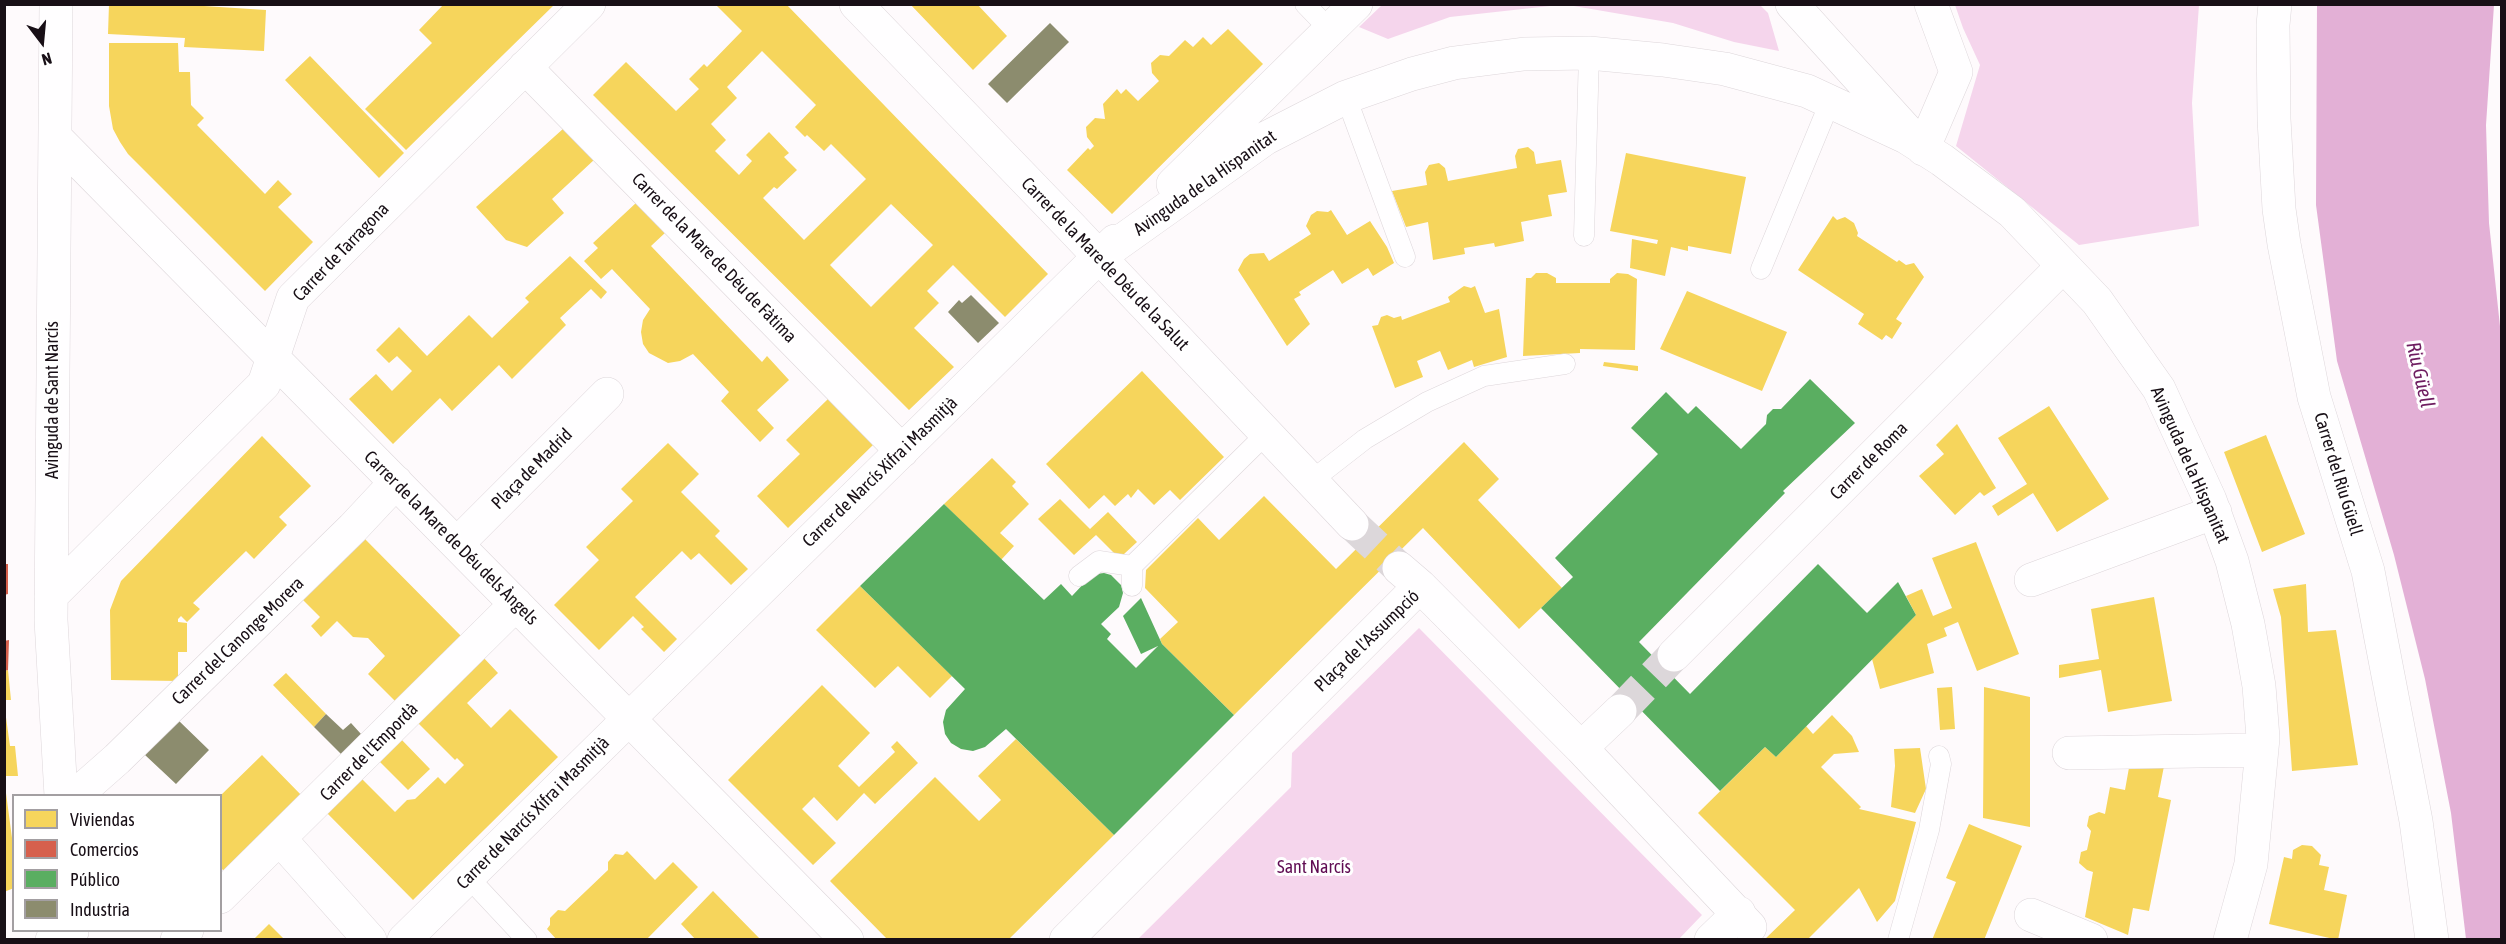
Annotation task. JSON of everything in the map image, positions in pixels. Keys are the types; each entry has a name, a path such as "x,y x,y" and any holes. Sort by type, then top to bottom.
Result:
{"street":[{"name":"Avinguda de Sant Narcís","path":"56,4 51,596 61,794"},
{"name":"Carrer de Tarragona","path":"51,596 264,384 293,298 589,4"},
{"name":"Carrer de la Mare de Déu de la Salut","path":"856,4 1352,524"},
{"name":"Carrer de Narcís Xifra i Masmitjà","path":"404,939 1356,4"},
{"path":"1792,4 1923,150 1956,72 1932,4"},
{"name":"Carrer del Riu Güell","path":"2275,4 2272,25 2274,119 2279,209 2284,244 2314,397 2368,571 2416,821 2432,939"},
{"name":"Avinguda de la Hispanitat","path":"1099,257 1266,138 1346,97 1412,74 1454,63 1524,54 1589,53 1725,69 1807,91 1906,137 1923,150 1942,159 2012,212 2097,301 2159,388 2215,512 2232,561 2248,624 2259,686 2262,750 2251,864 2230,939"},
{"name":"Carrer de la Mare de Déu de Fàtima","path":"525,67 902,451"},
{"name":"Carrer de la Mare de Déu dels Àngels","path":"55,137 847,939"},
{"name":"Carrer de Roma","path":"1674,655 2064,266"},
{"name":"Plaça de Madrid","path":"457,544 607,394"},
{"name":"Carrer del Canonge Morera","path":"76,794 117,759 353,528 396,482"},
{"path":"2031,580 2215,512"},
{"name":"Plaça de l'Assumpció","path":"1066,939 1409,577 1581,748 1744,920 1711,939"},
{"name":"Carrer de l'Empordà","path":"222,895 516,604"},
{"path":"1581,748 1620,711"},
{"path":"2069,753 2262,750"},
{"path":"280,839 370,939"},
{"path":"2031,915 2091,939"}],"lane":[{"path":"1305,4 1330,30"},
{"path":"1584,236 1589,53"},
{"path":"1346,97 1406,257"},
{"path":"1761,269 1830,102"},
{"path":"1311,481 1365,439 1427,402 1484,376 1565,364"},
{"path":"1132,586 1132,566 1266,434"},
{"path":"1079,576 1099,561 1132,566"},
{"path":"1898,939 1929,830 1941,764 1939,756"},
{"path":"468,877 527,939"}],"green space":[{"path":"1382,5 1559,5 1450,17 1388,39 1359,27"},
{"path":"1568,5 1760,5 1768,13 1779,51 1734,42 1673,23"},
{"path":"1955,5 2199,5 2192,103 2199,226 2079,245 1956,146 1980,65"},
{"name":"Sant Narcís","path":"1419,628 1702,915 1678,940 1138,939 1291,787 1292,753"}],"water":[{"name":"Riu Güell","path":"2317,4 2494,5 2486,125 2489,223 2502,345 2501,939 2466,939 2451,813 2425,679 2394,555 2337,361 2316,205"}],"building: Viviendas":[{"path":"109,4 173,4 266,10 264,51 184,47 185,38 108,34"},
{"path":"444,4 555,4 406,150 365,109 432,43 419,30"},
{"path":"715,4 786,4 1048,274 1005,317 953,265 927,291 939,303 914,328 954,367 909,410 593,95 626,62 676,111 699,89 689,79 704,64 707,67 742,31","holes":["762,51 816,105 795,127 824,151 831,144 866,179 804,240 763,198 774,187 777,189 797,170 784,157 789,153 769,132 746,155 752,161 739,175 715,151 726,140 711,124 737,98 727,87","891,204 933,245 871,307 830,265"]},
{"path":"910,4 977,4 1007,36 973,70"},
{"path":"1228,29 1263,64 1112,214 1067,170 1088,148 1090,150 1094,146 1087,137 1086,127 1095,118 1105,119 1103,104 1117,89 1121,94 1126,89 1138,101 1159,81 1152,73 1151,63 1160,55 1169,56 1185,40 1193,47 1203,37 1211,45"},
{"path":"109,43 178,43 179,72 190,72 191,105 204,118 197,125 265,194 278,180 292,194 278,207 313,242 265,291 128,154 120,142 113,129 109,106"},
{"path":"310,56 404,153 379,178 285,80"},
{"path":"564,128 595,159 552,199 564,213 527,247 506,240 476,207"},
{"path":"1528,147 1534,152 1536,164 1561,160 1567,192 1548,195 1552,216 1521,222 1524,241 1495,247 1494,243 1464,248 1465,254 1433,260 1428,222 1406,227 1392,191 1427,185 1425,172 1429,165 1439,163 1445,168 1448,181 1517,168 1515,156 1518,149"},
{"path":"1626,153 1746,177 1731,254 1688,246 1688,251 1671,247 1665,276 1630,268 1632,239 1657,244 1658,240 1610,231"},
{"path":"637,202 666,232 651,246 762,362 767,356 789,380 757,410 774,428 760,442 721,401 729,392 693,354 680,361 668,363 649,353 643,344 641,332 643,320 650,309 612,269 601,279 584,261 598,248 593,243"},
{"path":"1331,210 1347,235 1370,221 1387,247 1394,263 1373,276 1368,268 1342,284 1333,270 1299,292 1301,295 1294,299 1310,324 1287,346 1238,270 1250,254 1264,253 1269,261 1311,234 1306,226 1311,215 1317,211"},
{"path":"1833,216 1837,220 1845,217 1854,223 1857,236 1897,262 1899,260 1906,265 1914,263 1924,277 1896,319 1902,323 1892,339 1886,335 1882,340 1858,324 1864,314 1798,270"},
{"path":"570,256 607,292 601,299 591,289 560,318 566,325 512,379 499,365 452,411 440,398 393,444 349,399 376,374 392,391 412,371 397,356 389,363 376,350 399,327 427,356 469,315 492,338 529,302 525,298"},
{"path":"1536,273 1547,273 1556,278 1556,283 1610,283 1610,279 1617,273 1628,274 1637,279 1635,350 1580,349 1580,353 1523,356 1526,278 1531,278"},
{"path":"1464,286 1471,288 1475,286 1485,313 1499,309 1507,357 1474,367 1472,360 1448,370 1440,351 1417,361 1423,377 1395,388 1372,326 1378,325 1381,317 1387,315 1394,318 1401,316 1402,320 1450,302 1448,297"},
{"path":"1687,291 1787,332 1762,391 1660,349"},
{"path":"1604,362 1638,366 1638,371 1603,366"},
{"path":"1142,371 1224,457 1180,500 1170,490 1154,505 1138,489 1131,498 1128,494 1115,506 1104,495 1089,509 1046,464"},
{"path":"828,399 873,445 788,528 757,496 800,454 786,440"},
{"path":"2049,406 2109,499 2057,532 2033,493 1998,516 1992,506 2027,484 1998,438"},
{"path":"1957,424 1996,488 1984,496 1980,492 1955,515 1919,476 1944,454 1936,445"},
{"path":"2266,435 2305,534 2262,552 2224,452"},
{"path":"262,436 311,486 279,517 287,525 254,559 246,551 193,603 200,609 187,622 181,616 178,619 178,622 187,623 187,652 178,652 178,681 111,680 110,610 121,581"},
{"path":"1464,442 1499,479 1478,500 1562,588 1519,629 1423,528 1234,715 1162,644 1160,639 1178,622 1145,588 1146,570 1198,518 1219,540 1264,496 1336,569"},
{"path":"668,443 699,474 681,492 720,531 715,536 748,569 731,585 699,553 691,560 682,551 635,597 677,639 664,652 641,629 644,627 633,616 599,650 554,605 599,560 586,547 633,501 621,489"},
{"path":"992,458 1016,482 1012,486 1029,504 1000,533 1014,546 1001,560 944,504"},
{"path":"1060,499 1090,529 1108,512 1137,542 1124,554 1116,555 1096,535 1074,555 1038,519"},
{"path":"362,536 465,640 399,705 368,674 385,656 368,638 353,637 337,621 321,637 311,626 320,617 301,598"},
{"path":"1976,542 2019,654 1977,671 1958,622 1944,628 1947,636 1927,644 1934,673 1880,689 1872,659 1916,615 1906,596 1922,589 1933,616 1952,608 1932,558"},
{"path":"2306,584 2308,632 2336,630 2358,765 2292,771 2281,617 2273,589"},
{"path":"860,586 952,676 930,698 898,666 875,688 816,630"},
{"path":"2154,597 2172,701 2108,712 2101,670 2059,678 2059,665 2099,659 2091,609"},
{"path":"482,656 498,673 467,703 491,728 510,709 558,757 413,900 325,811 360,777 395,812 407,800 415,799 438,777 445,784 464,765 457,758 455,760 416,721"},
{"path":"8,670 11,700 4,700 4,671"},
{"path":"286,673 326,714 314,727 273,685"},
{"path":"822,685 870,733 838,766 859,787 895,752 891,747 897,741 918,763 875,804 864,793 837,821 814,797 802,809 836,843 813,865 728,780"},
{"path":"1952,687 1955,729 1940,730 1937,688"},
{"path":"1984,687 2030,697 2030,827 1983,818"},
{"path":"4,703 10,746 15,746 18,776 4,776"},
{"path":"1832,715 1852,736 1859,752 1834,754 1821,767 1861,807 1859,809 1916,822 1895,901 1877,922 1859,888 1807,940 1764,940 1795,910 1698,813 1765,747 1776,757 1806,726 1813,734"},
{"path":"400,738 430,769 408,790 378,760"},
{"path":"1016,739 1114,835 1008,940 888,940 830,881 935,777 979,821 1001,800 978,776"},
{"path":"1920,748 1926,789 1915,813 1891,807 1895,766 1894,749"},
{"path":"262,755 304,798 227,874 222,869 222,794"},
{"path":"2165,761 2158,797 2171,800 2149,911 2133,908 2128,935 2085,917 2093,872 2079,863 2081,852 2087,850 2091,831 2087,826 2089,816 2099,812 2105,814 2110,787 2125,790 2130,762"},
{"path":"4,778 12,838 12,889 4,892"},
{"path":"1969,824 2022,846 1984,940 1932,940 1956,882 1946,878"},
{"path":"2302,845 2312,846 2321,855 2319,865 2329,867 2324,890 2347,895 2338,940 2269,924 2284,857 2292,859 2293,850"},
{"path":"627,851 655,880 673,862 698,887 646,940 557,940 547,929 550,925 550,918 558,910 565,911 608,870 608,862 615,854 623,855"},
{"path":"713,891 761,940 696,940 681,924"},
{"path":"269,924 285,940 253,940"}],"building: Comercios":[{"path":"4,564 8,564 8,594 4,595"},
{"path":"9,640 8,670 4,671 4,641"}],"building: Público":[{"path":"1810,379 1855,423 1783,491 1785,493 1639,642 1690,694 1818,564 1867,613 1898,582 1916,615 1776,757 1765,747 1720,791 1541,608 1573,577 1555,558 1658,454 1631,428 1666,392 1688,414 1696,406 1741,449 1766,424 1767,415 1773,409 1781,409"},
{"path":"944,504 1044,600 1061,584 1072,596 1096,574 1111,575 1121,585 1123,593 1119,607 1101,624 1111,634 1107,639 1136,668 1158,646 1141,654 1123,616 1141,598 1162,644 1234,715 1114,835 1006,729 985,747 973,751 961,749 951,743 945,734 943,722 946,710 965,689 860,586"}],"building: Industria":[{"path":"1050,23 1069,42 1007,103 988,84"},
{"path":"971,295 999,323 978,343 948,312 959,300 962,303"},
{"path":"326,714 343,730 351,723 361,734 353,742 345,758 314,727"},
{"path":"178,720 209,750 176,784 145,755"}],"tunnel":[{"path":"1352,524 1399,568"},
{"path":"1620,711 1674,655"}]}
